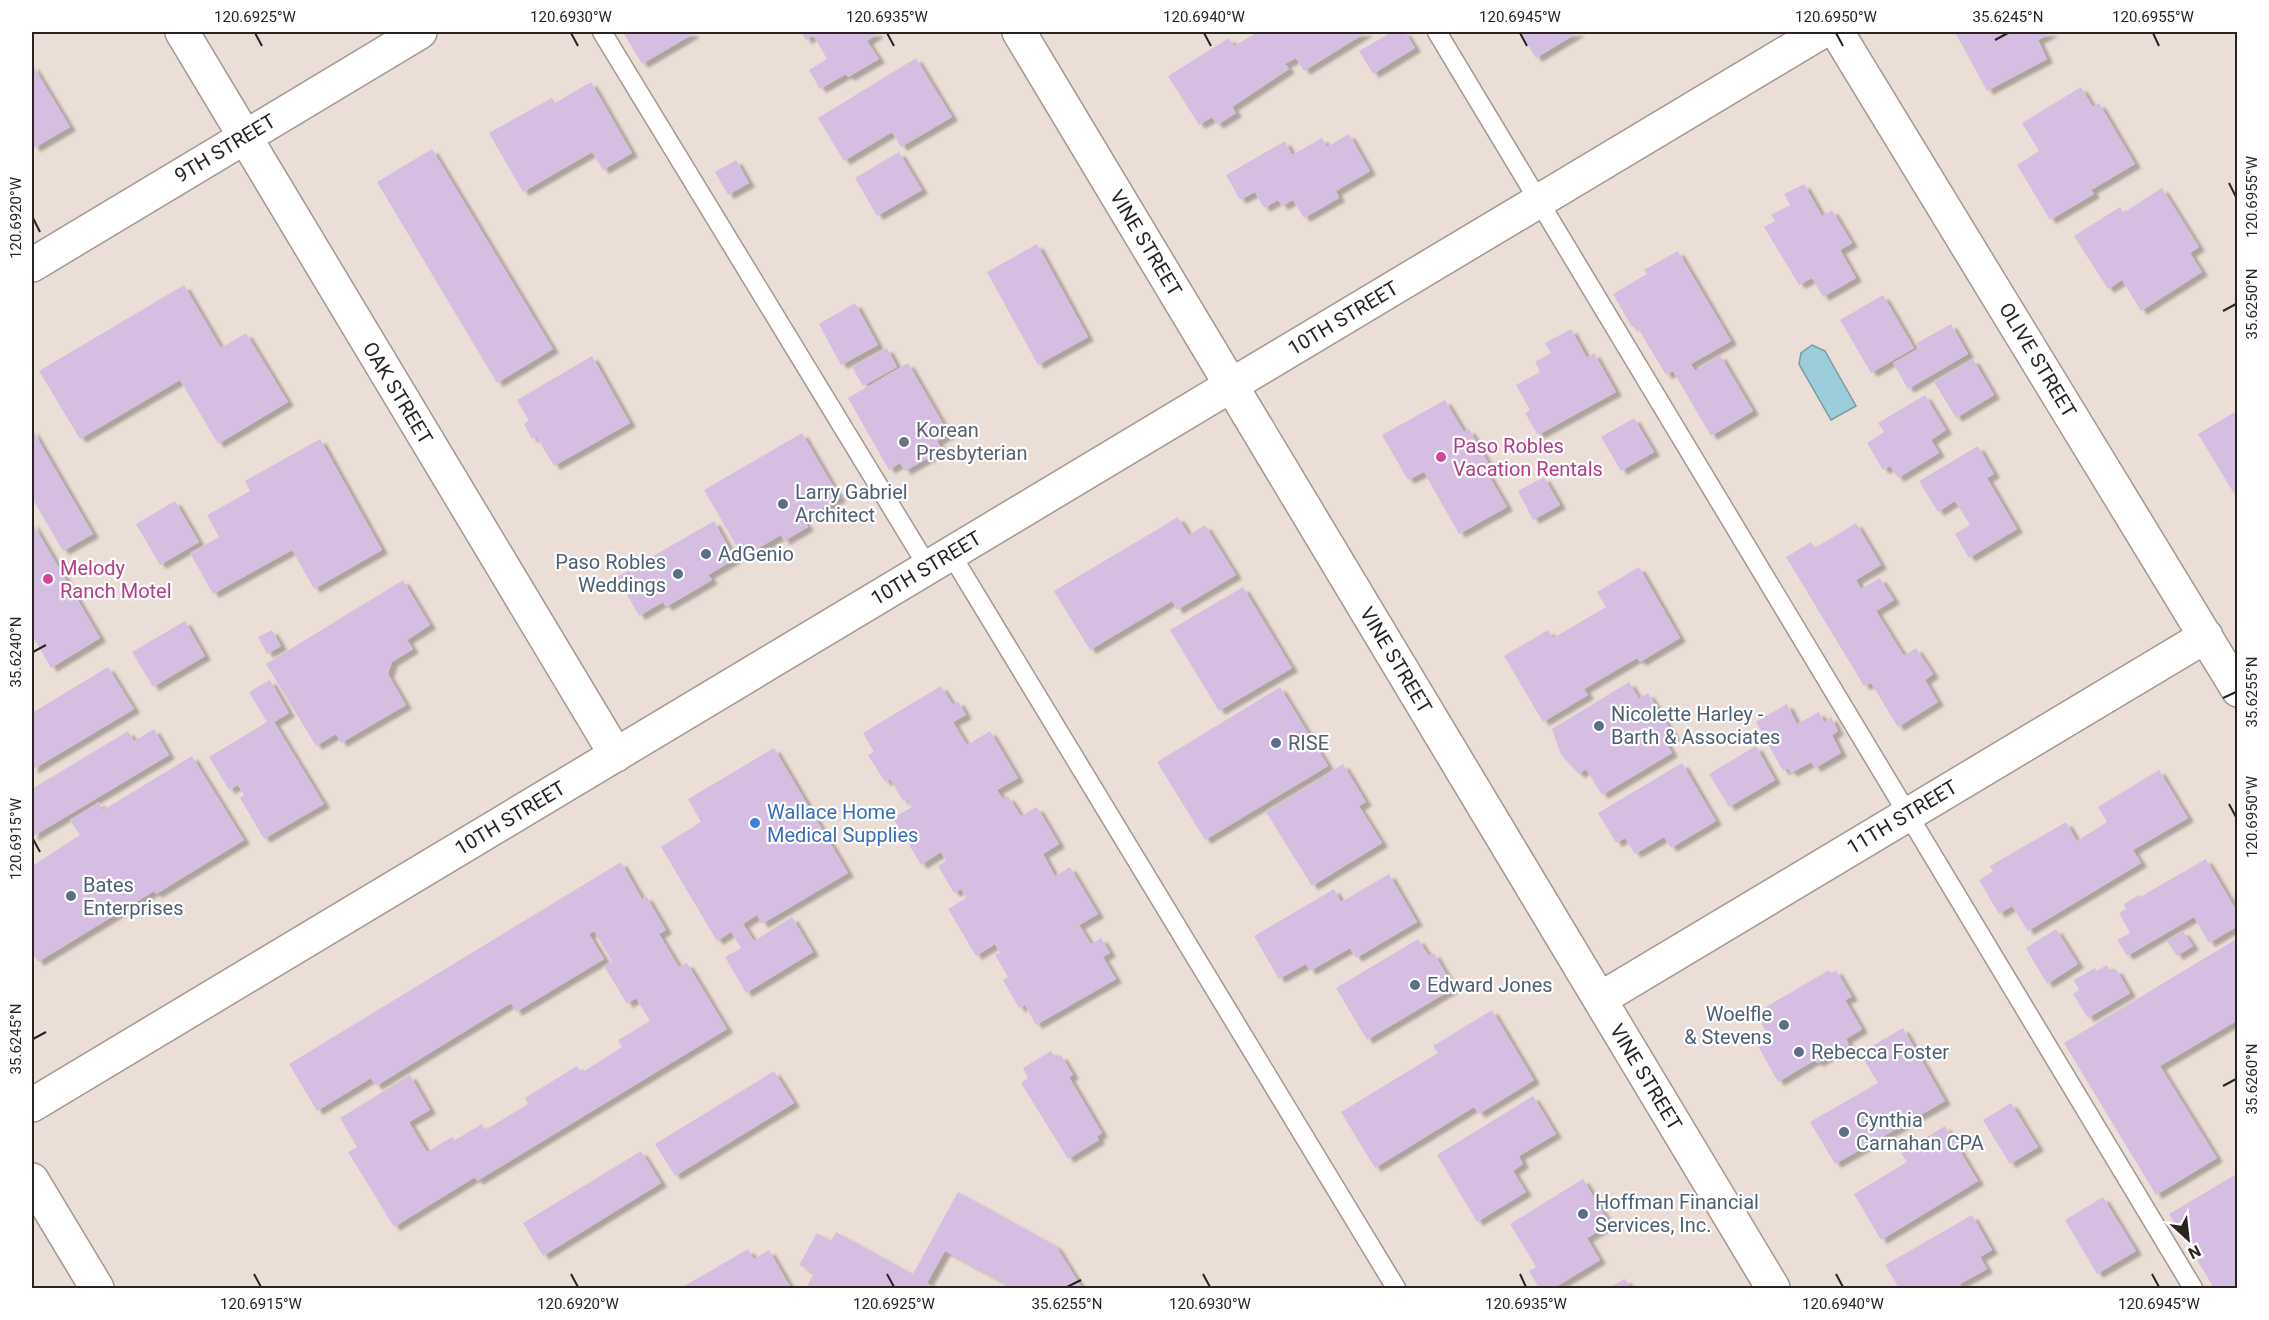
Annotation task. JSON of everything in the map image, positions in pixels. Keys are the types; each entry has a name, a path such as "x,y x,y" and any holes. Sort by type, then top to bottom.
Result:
{"street":[{"name":"OAK STREET","path":"182,32 616,754"},
{"name":"9TH STREET","path":"32,265 420,32"},
{"name":"VINE STREET","path":"1019,32 1773,1288"},
{"name":"10TH STREET","path":"32,1105 1821,32"},
{"name":"OLIVE STREET","path":"1837,32 2238,690"},
{"name":"11TH STREET","path":"1600,999 2206,636"},
{"path":"32,1179 97,1288"}],"lane":[{"path":"602,32 940,560 1396,1288"},
{"path":"1437,32 2193,1288"}],"water":[{"path":"1812,345 1825,351 1856,406 1831,420 1799,364 1801,353"}],"building":[{"path":"623,32 692,32 693,34 642,64"},
{"path":"801,32 876,32 877,34 867,41 879,59 848,77 846,74 820,89 809,70 827,59 813,35 806,40"},
{"path":"1258,32 1267,34 1271,32 1367,32 1304,71 1296,58 1285,64 1289,69 1232,107 1236,113 1217,125 1212,117 1199,125 1168,76 1229,38 1234,46"},
{"path":"1392,32 1405,32 1415,48 1373,74 1359,51"},
{"path":"1520,32 1579,32 1536,58"},
{"path":"1955,32 2053,32 2038,40 2047,59 1987,91"},
{"path":"916,58 952,117 901,147 892,132 844,161 818,118"},
{"path":"32,64 70,127 34,148 32,144"},
{"path":"591,82 632,153 603,170 592,152 523,192 489,133 552,98 555,103"},
{"path":"2081,87 2093,107 2099,103 2135,164 2091,190 2094,194 2050,220 2017,165 2039,151 2022,123"},
{"path":"1349,134 1370,171 1336,191 1339,198 1304,218 1293,200 1282,206 1278,200 1264,208 1255,192 1240,200 1226,175 1285,141 1292,155 1322,138 1327,147"},
{"path":"432,149 553,349 497,383 377,182"},
{"path":"899,152 922,190 877,216 855,178"},
{"path":"736,160 749,183 728,195 715,172"},
{"path":"1804,184 1822,216 1832,210 1852,243 1840,250 1856,278 1823,297 1812,278 1799,285 1764,227 1775,221 1771,215 1790,205 1784,194"},
{"path":"2162,188 2199,247 2190,253 2202,272 2141,311 2122,280 2108,289 2074,236 2120,207 2123,213"},
{"path":"1037,244 1088,337 1038,365 987,272"},
{"path":"1678,251 1731,341 1691,364 1695,371 1720,355 1753,411 1711,436 1673,371 1666,375 1636,325 1632,327 1613,294 1647,274 1644,270"},
{"path":"184,285 221,348 246,333 288,402 218,444 180,380 80,439 39,371"},
{"path":"1883,295 1914,348 1871,373 1840,320"},
{"path":"855,303 878,345 841,365 819,324"},
{"path":"1951,324 1968,354 1908,389 1893,363 1919,348 1917,343"},
{"path":"1571,329 1587,358 1594,353 1616,392 1538,435 1525,413 1530,410 1516,385 1540,372 1535,362 1551,353 1545,343"},
{"path":"887,348 897,367 863,386 852,367"},
{"path":"592,356 630,423 554,466 536,436 532,439 524,424 529,421 517,400"},
{"path":"1973,359 1994,395 1956,418 1934,382"},
{"path":"908,363 949,434 937,441 942,450 905,471 900,463 889,470 848,398"},
{"path":"1925,395 1946,430 1931,440 1939,453 1898,478 1890,466 1883,470 1867,443 1884,432 1878,423"},
{"path":"1445,400 1464,432 1469,429 1490,466 1485,469 1507,507 1459,534 1424,472 1408,480 1382,435"},
{"path":"2238,410 2238,500 2198,434"},
{"path":"1634,418 1654,452 1621,471 1601,437"},
{"path":"32,429 93,534 63,551 32,498"},
{"path":"802,433 840,498 803,519 808,527 784,541 781,535 743,557 704,490"},
{"path":"320,439 382,550 314,589 292,550 213,594 190,553 219,537 207,515 250,491 245,481"},
{"path":"1978,446 1994,474 1987,478 2017,529 1969,558 1955,534 1970,525 1955,501 1938,512 1919,481"},
{"path":"1544,477 1560,505 1533,520 1518,491"},
{"path":"175,501 199,542 160,565 136,524"},
{"path":"1178,517 1189,535 1205,525 1236,575 1177,610 1172,601 1090,650 1054,591"},
{"path":"714,521 735,559 708,575 712,580 666,607 663,602 639,616 617,577"},
{"name":"Melody Ranch Motel","path":"32,522 100,638 51,668 32,635"},
{"path":"1856,523 1881,565 1856,580 1861,589 1880,578 1894,600 1876,611 1904,656 1916,648 1933,674 1925,680 1938,702 1898,727 1871,683 1864,686 1786,557 1811,542 1815,548"},
{"path":"1639,567 1680,638 1640,662 1637,658 1584,689 1588,695 1543,722 1504,656 1548,630 1553,638 1606,607 1597,592"},
{"path":"403,580 430,625 407,640 413,649 392,662 388,674 406,705 341,743 336,734 316,746 266,664"},
{"path":"1243,587 1292,668 1219,711 1170,630"},
{"path":"185,621 205,656 153,687 132,652"},
{"path":"272,630 281,646 267,654 258,637"},
{"path":"108,667 134,709 32,770 32,713"},
{"path":"270,680 289,713 274,722 324,804 264,839 240,798 244,795 238,785 229,790 209,757 267,722 249,692"},
{"path":"1629,682 1639,699 1648,693 1674,736 1665,741 1672,753 1602,795 1586,769 1579,774 1561,755 1552,729"},
{"path":"941,686 953,705 958,701 966,715 953,722 967,745 990,731 1018,778 997,790 1003,799 1008,796 1021,816 1037,807 1059,844 1043,854 1055,876 1070,867 1098,914 1079,925 1091,944 1101,938 1110,953 1103,957 1116,979 1036,1025 1025,1005 1019,1008 1003,980 1008,977 995,955 1000,953 995,944 976,956 948,909 966,898 961,889 954,893 938,866 946,861 941,852 921,865 893,818 912,807 907,799 903,801 890,779 885,782 868,755 874,752 863,733"},
{"path":"1280,687 1328,766 1205,840 1157,762"},
{"path":"1787,704 1797,724 1819,712 1824,722 1831,717 1838,731 1832,735 1841,753 1815,768 1811,762 1791,773 1788,768 1783,771 1756,722"},
{"path":"154,729 169,755 32,837 32,789 128,731 134,741"},
{"path":"1756,746 1775,780 1729,807 1709,774"},
{"path":"774,748 848,873 762,924 757,915 743,924 754,941 792,917 813,952 746,993 725,957 741,948 731,932 717,941 661,847 701,822 688,799"},
{"path":"192,756 244,840 156,894 154,891 38,962 32,952 32,866 80,835 70,820 99,802 103,810"},
{"path":"1682,763 1716,821 1671,848 1664,837 1635,854 1625,838 1616,843 1598,813"},
{"path":"1343,764 1366,802 1359,806 1382,843 1312,886 1266,812"},
{"path":"2159,770 2188,818 2133,850 2141,863 2028,931 2012,906 1999,914 1979,880 1993,871 1990,866 2066,822 2077,841 2107,822 2098,807"},
{"path":"2206,859 2238,913 2238,926 2209,943 2194,917 2127,956 2117,940 2130,933 2119,913 2126,909 2124,904"},
{"path":"621,862 642,899 646,896 666,930 659,934 679,967 687,963 727,1029 477,1181 475,1177 394,1227 348,1152 357,1147 340,1118 410,1075 430,1110 409,1122 427,1152 452,1137 455,1140 482,1124 485,1130 528,1104 525,1098 577,1066 581,1073 622,1047 618,1040 650,1021 636,998 627,1004 604,966 612,961 594,931 589,934 604,959 516,1012 511,1003 376,1086 371,1078 317,1111 289,1064"},
{"path":"1389,874 1417,922 1356,958 1350,948 1310,971 1306,964 1279,979 1254,936 1334,889 1341,902"},
{"path":"2056,929 2078,964 2047,984 2026,948"},
{"path":"2183,931 2193,946 2177,956 2167,941"},
{"path":"2238,938 2238,1020 2160,1066 2217,1158 2156,1195 2064,1043"},
{"path":"1418,939 1429,956 1434,953 1454,988 1367,1040 1336,988"},
{"path":"2107,965 2111,972 2116,969 2130,993 2088,1018 2073,994 2079,990 2074,980 2095,968 2096,971"},
{"path":"1829,970 1831,973 1836,970 1852,997 1845,1000 1862,1029 1846,1039 1849,1045 1817,1063 1815,1060 1778,1082 1754,1039 1766,1032 1756,1013"},
{"path":"1492,1010 1534,1080 1479,1114 1474,1107 1375,1168 1341,1112 1438,1053 1433,1046"},
{"path":"1903,1028 1945,1101 1835,1164 1810,1122 1878,1083 1860,1053"},
{"path":"1051,1051 1056,1058 1061,1055 1073,1075 1069,1077 1102,1133 1097,1136 1099,1140 1068,1159 1021,1083 1028,1078 1023,1068"},
{"path":"774,1071 794,1103 675,1176 655,1144"},
{"path":"1533,1096 1556,1134 1519,1156 1523,1164 1513,1171 1526,1192 1477,1222 1437,1155"},
{"path":"2011,1103 2038,1147 2010,1164 1983,1120"},
{"path":"1945,1126 1978,1181 1881,1240 1854,1194 1907,1162 1901,1153"},
{"path":"641,1151 661,1183 543,1256 523,1223"},
{"path":"2238,1173 2238,1288 2214,1288 2169,1214"},
{"path":"1583,1179 1610,1224 1587,1238 1600,1260 1554,1288 1539,1288 1529,1271 1536,1267 1510,1224"},
{"path":"958,1192 1056,1246 1082,1288 1014,1288 945,1251 927,1283 937,1288 806,1288 814,1273 799,1265 817,1233 831,1241 836,1232 913,1274"},
{"path":"2103,1197 2136,1251 2097,1274 2065,1220"},
{"path":"1972,1215 1992,1250 1980,1257 1987,1269 1960,1284 1963,1288 1899,1288 1885,1265"},
{"path":"748,1249 754,1259 769,1250 791,1288 681,1288"},
{"path":"1625,1279 1631,1288 1608,1288"}],"place":[{"name":"Korean Presbyterian","path":"904,442"},
{"name":"Paso Robles Vacation Rentals","path":"1441,457"},
{"name":"Larry Gabriel Architect","path":"783,504"},
{"name":"AdGenio","path":"706,554"},
{"name":"Paso Robles Weddings","path":"678,574"},
{"name":"Melody Ranch Motel","path":"48,579"},
{"name":"Nicolette Harley - Barth & Associates","path":"1599,726"},
{"name":"RISE","path":"1276,743"},
{"name":"Wallace Home Medical Supplies","path":"755,823"},
{"name":"Bates Enterprises","path":"71,896"},
{"name":"Edward Jones","path":"1415,985"},
{"name":"Woelfle & Stevens","path":"1784,1025"},
{"name":"Rebecca Foster","path":"1799,1052"},
{"name":"Cynthia Carnahan CPA","path":"1844,1132"},
{"name":"Hoffman Financial Services, Inc.","path":"1583,1214"}]}
